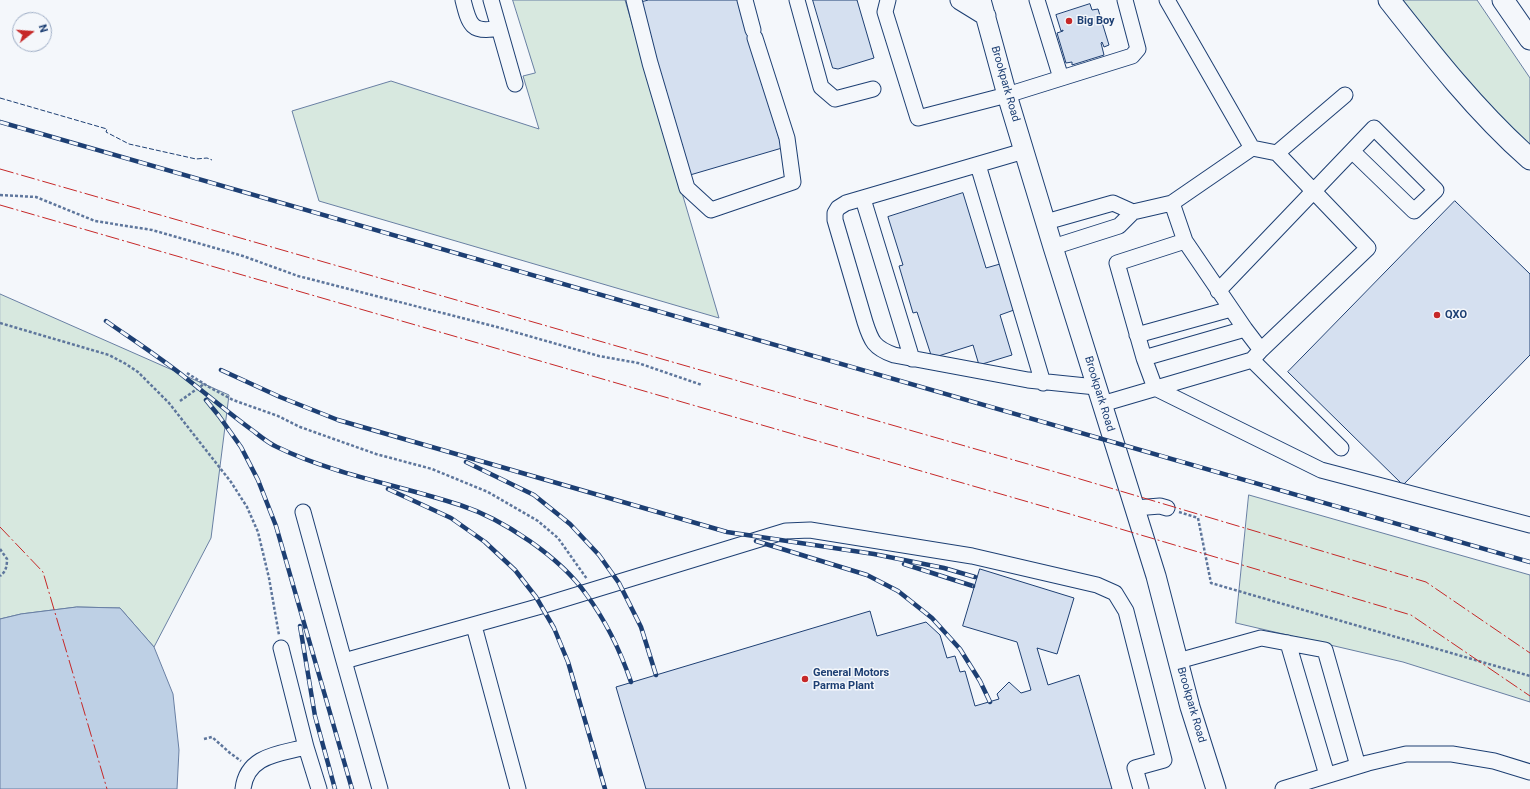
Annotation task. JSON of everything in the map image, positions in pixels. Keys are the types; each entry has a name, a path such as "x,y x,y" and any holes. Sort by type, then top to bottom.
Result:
{"highway":[{"path":"1389,0 1439,63 1480,110 1530,159"},
{"path":"1503,0 1530,40"}],"main road":[{"path":"960,0 985,5"},
{"name":"Brookpark Road","path":"985,5 1007,95 1156,576 1190,707 1216,789"}],"street":[{"path":"463,0 469,22 476,28 487,31 499,28"},
{"path":"490,0 515,84"},
{"path":"634,0 650,63 687,188 711,210 793,182 787,138 754,34 745,0"},
{"path":"797,0 821,87 835,99 873,89"},
{"path":"888,0 885,12 918,118 1007,95 1132,56 1138,49 1125,0"},
{"path":"1038,0 1061,78"},
{"path":"1166,0 1252,148"},
{"path":"1277,153 1344,95"},
{"path":"1218,291 1374,128 1436,190 1414,211 1352,151"},
{"path":"1024,151 842,205 838,208 835,213 835,220 866,327 874,344 882,351 912,359 1099,395 1155,388 1257,355 1368,248 1277,153 1252,148 1172,203 1133,212 1119,226 1053,247"},
{"path":"978,165 1043,383"},
{"path":"863,199 912,359"},
{"path":"1046,222 1113,203 1133,212"},
{"path":"1172,203 1185,241 1244,329 1257,355 1341,448"},
{"path":"1185,241 1117,263 1144,358 1155,388 1320,470 1530,525"},
{"path":"1138,335 1231,309"},
{"path":"1144,358 1244,329"},
{"path":"1135,508 1160,506 1167,508"},
{"path":"303,512 380,789"},
{"path":"344,661 474,626 786,531 810,530 972,556 1097,585 1116,593 1126,611 1164,760 1135,768 1142,789"},
{"path":"474,626 518,789"},
{"path":"1178,661 1261,638 1325,650 1358,766"},
{"path":"1288,643 1327,775"},
{"path":"281,648 306,747 319,789"},
{"path":"243,789 246,774 250,768 266,758 306,747"},
{"path":"1283,789 1358,766 1406,754 1452,754 1494,761 1530,772"}],"path":[{"path":"0,195 36,197 95,221 152,230 243,256 298,276 497,327 599,356 638,363 702,385"},
{"path":"0,323 109,355 138,372 169,403 231,482 247,508 258,532 269,578 281,648"},
{"path":"187,373 233,400 278,416 300,427 376,454 432,469 488,492 538,521 558,538 587,577 592,591"},
{"path":"180,401 204,384"},
{"path":"1167,508 1198,518 1211,583 1530,676"},
{"path":"0,549 7,559 7,566 4,574 0,576"},
{"path":"204,738 212,737 250,768"}],"shaded area":[{"path":"513,0 625,0 719,318 319,201 292,111 391,81 539,129 523,76 535,73"},
{"path":"1398,0 1477,0 1530,78 1530,149 1489,108"},
{"path":"0,294 229,395 211,538 154,647 120,608 77,607 21,614 0,619"},
{"path":"1249,495 1530,575 1530,702 1403,662 1236,623"}],"water":[{"path":"77,607 120,608 154,647 173,694 179,750 177,789 0,789 0,619 21,614"}],"building":[{"path":"649,0 738,0 782,148 690,175 638,3"},
{"path":"813,0 857,0 874,58 838,69 833,68"},
{"path":"1090,4 1092,10 1098,9 1109,45 1104,47 1102,42 1101,43 1104,55 1072,65 1072,62 1066,63 1057,33 1063,31 1063,30 1061,31 1056,15"},
{"path":"963,193 986,268 1000,264 1014,310 1000,315 1012,355 979,365 973,345 932,358 917,312 913,313 899,266 903,265 888,217"},
{"name":"QXO","path":"1455,201 1530,274 1530,355 1403,485 1288,372"},
{"name":"General Motors Parma Plant","path":"980,569 1074,598 1057,654 1037,648 1048,685 1079,675 1112,789 646,789 616,687 870,611 877,636 926,622 940,635 947,658 955,656 960,672 965,671 975,706 999,699 997,694 1009,682 1021,693 1031,690 1017,642 963,626"}],"railway":[{"path":"0,122 1530,562"},
{"path":"106,321 167,364 244,424 274,445 299,457 321,465 477,511 529,541 561,566 586,594 612,636 631,682"},
{"path":"221,370 280,397 338,420 727,532 874,554 944,568 975,577"},
{"path":"206,400 241,447 258,480 276,526 352,789"},
{"path":"466,462 534,495 570,524 599,555 619,583 641,627 656,675"},
{"path":"388,489 451,518 485,542 515,570 536,597 554,628 568,662 605,789"},
{"path":"756,541 867,575 898,591 932,618 960,649 980,681 990,702"},
{"path":"904,564 973,586"},
{"path":"300,626 315,716 335,789"}],"fence":[{"path":"0,98 107,129 106,132 129,144 196,159 207,158 212,160"}],"power":[{"path":"0,169 1080,479 1426,582 1530,653"},
{"path":"0,205 1070,514 1411,615 1530,696"},
{"path":"0,527 43,572 107,789"}],"place":[{"name":"Big Boy","path":"1069,21"},
{"name":"QXO","path":"1437,315"},
{"name":"General Motors Parma Plant","path":"805,679"}]}
